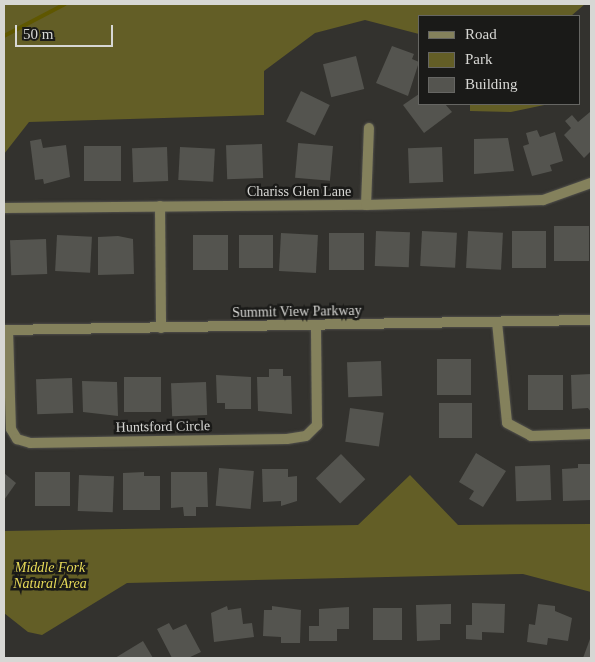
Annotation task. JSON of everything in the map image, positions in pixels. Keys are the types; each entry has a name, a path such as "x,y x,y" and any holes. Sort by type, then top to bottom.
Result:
{"street":[{"path":"366,206 369,128"},
{"name":"Chariss Glen Lane","path":"4,208 366,206 543,200 591,183"},
{"path":"160,206 161,328"},
{"name":"Summit View Parkway","path":"6,330 591,320"},
{"path":"497,322 508,423 531,436 591,434"},
{"name":"Huntsford Circle","path":"6,330 10,428 17,439 30,443 287,439 306,436 317,425 316,326"}],"green space":[{"path":"4,4 585,4 572,15 418,15 418,34 365,20 315,33 264,71 264,115 29,122 4,154"},
{"path":"470,105 544,105 511,112 470,111"},
{"name":"Middle Fork Natural Area","path":"410,475 458,525 591,524 591,592 523,574 127,583 42,635 28,632 4,613 4,531 358,525"}],"building":[{"path":"392,46 414,54 412,59 418,62 418,65 408,96 376,83"},
{"path":"356,56 364,89 331,97 323,64"},
{"path":"301,91 330,105 315,136 286,122"},
{"path":"418,95 418,105 446,105 452,112 424,133 403,105"},
{"path":"590,112 591,151 584,158 564,135 571,128 565,121 572,115 578,122"},
{"path":"537,130 540,137 555,132 563,161 550,165 552,171 532,176 523,146 529,144 526,133"},
{"path":"508,138 514,171 474,174 474,139"},
{"path":"41,139 43,148 66,145 70,177 44,184 43,179 35,180 30,141"},
{"path":"298,143 333,146 330,181 295,178"},
{"path":"262,144 263,178 227,179 226,145"},
{"path":"84,146 121,146 121,181 84,181"},
{"path":"167,147 168,181 133,182 132,148"},
{"path":"180,147 215,149 213,182 178,180"},
{"path":"442,147 443,182 409,183 408,148"},
{"path":"554,226 589,226 589,261 554,261"},
{"path":"376,231 410,232 409,267 375,266"},
{"path":"422,231 457,233 455,268 420,266"},
{"path":"468,231 503,233 501,270 466,268"},
{"path":"512,231 546,231 546,268 512,268"},
{"path":"281,233 318,235 316,273 279,271"},
{"path":"329,233 364,233 364,270 329,270"},
{"path":"57,235 92,237 90,273 55,271"},
{"path":"193,235 228,235 228,270 193,270"},
{"path":"239,235 273,235 273,268 239,268"},
{"path":"118,236 133,239 134,274 98,275 98,237"},
{"path":"46,239 47,274 11,275 10,240"},
{"path":"437,359 471,359 471,395 437,395"},
{"path":"381,361 382,396 348,397 347,362"},
{"path":"269,369 283,369 283,376 291,376 292,414 258,411 257,377 269,377"},
{"path":"591,374 591,412 588,408 572,409 571,375"},
{"path":"216,375 251,377 251,409 225,409 225,403 217,403"},
{"path":"528,375 563,375 563,410 528,410"},
{"path":"124,377 161,377 161,412 124,412"},
{"path":"72,378 73,413 37,414 36,379"},
{"path":"82,381 117,382 118,416 83,412"},
{"path":"206,382 207,415 172,416 171,383"},
{"path":"439,403 472,403 472,438 439,438"},
{"path":"350,408 384,413 379,446 345,442"},
{"path":"476,453 506,471 483,507 469,499 474,491 459,482"},
{"path":"341,454 365,479 340,503 316,478"},
{"path":"578,464 591,464 591,500 563,501 562,469 578,468"},
{"path":"550,465 551,500 516,501 515,466"},
{"path":"219,468 254,471 251,509 216,506"},
{"path":"262,469 288,469 288,477 297,476 297,501 281,506 281,501 263,502"},
{"path":"35,472 70,472 70,506 35,506"},
{"path":"144,472 144,476 160,476 160,510 123,510 123,473"},
{"path":"171,472 207,472 208,507 196,507 196,516 184,516 183,507 171,508"},
{"path":"4,473 16,483 4,500"},
{"path":"79,475 114,476 113,512 78,511"},
{"path":"472,603 505,604 504,633 482,632 482,640 466,639 466,625 472,625"},
{"path":"451,604 451,624 440,624 440,640 417,641 416,605"},
{"path":"538,604 555,606 555,611 572,618 568,641 548,638 547,645 527,642 529,624 535,625"},
{"path":"227,606 228,610 241,608 243,624 252,623 254,637 214,642 211,613"},
{"path":"272,606 301,610 300,643 281,643 281,637 263,636 264,610 272,610"},
{"path":"349,607 349,629 337,629 337,641 309,641 309,626 319,626 319,609"},
{"path":"373,608 402,608 402,640 373,640"},
{"path":"169,623 173,630 186,624 201,652 188,658 172,658 157,629"},
{"path":"590,639 591,658 583,658"},
{"path":"143,641 153,658 115,658"}],"waterway":[{"path":"4,36 65,4"}]}
